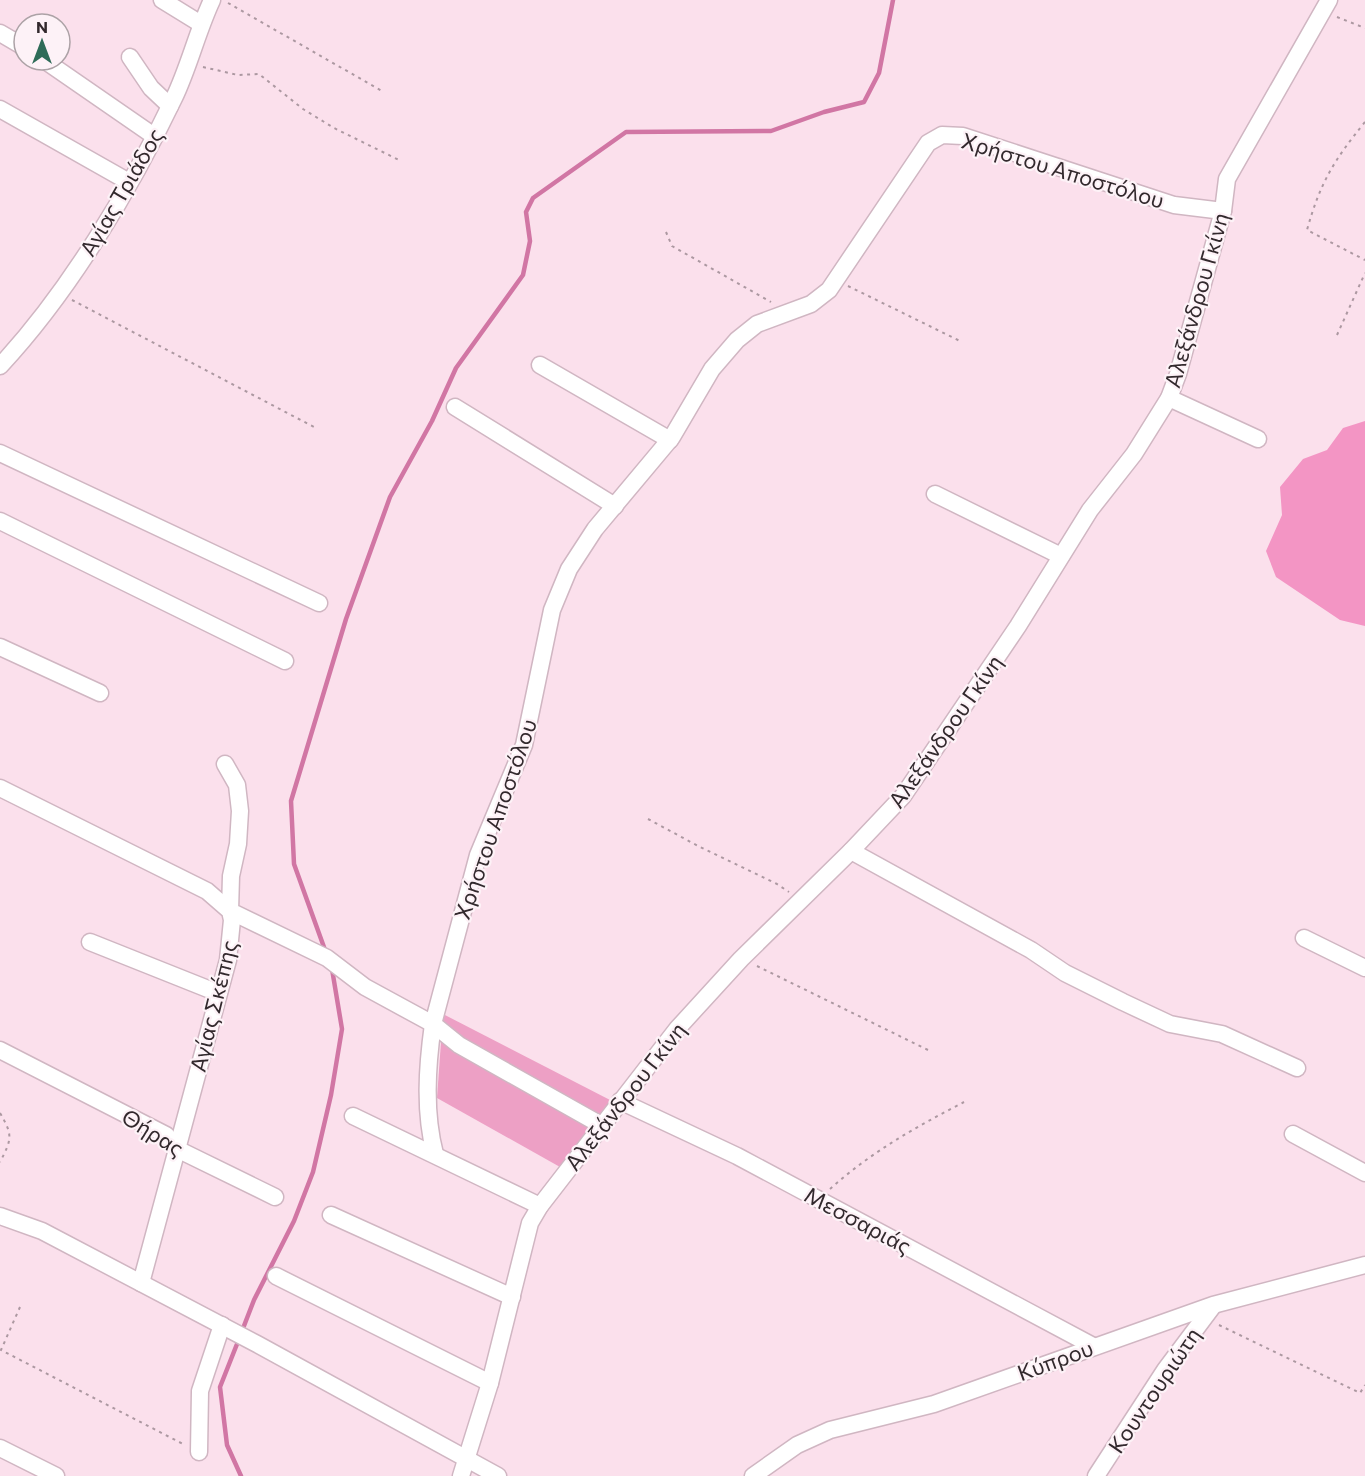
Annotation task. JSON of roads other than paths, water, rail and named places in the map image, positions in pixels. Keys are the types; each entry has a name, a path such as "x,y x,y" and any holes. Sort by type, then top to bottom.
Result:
{"street":[{"path":"162,0 201,24"},
{"name":"Αγίας Τριάδος","path":"0,366 46,313 129,182 170,106 201,24 218,1"},
{"name":"Αλεξάνδρου Γκίνη","path":"464,1468 490,1383 530,1222 600,1125 677,1029 741,958 851,851 903,796 949,731 1090,510 1134,454 1169,398 1190,335 1223,211 1227,179 1326,5"},
{"path":"130,57 151,88 170,106"},
{"path":"61,72 154,136"},
{"path":"0,109 129,182"},
{"name":"Χρήστου Αποστόλου","path":"435,1154 429,1129 430,1050 434,1024 478,855 524,745 552,610 568,569 595,529 670,440 712,369 737,340 758,324 811,304 836,280 928,143 942,135 963,136 1174,205 1223,211"},
{"path":"540,365 670,440"},
{"path":"1169,398 1258,439"},
{"path":"455,407 615,506"},
{"path":"0,453 319,603"},
{"path":"935,494 1061,556"},
{"path":"0,521 285,661"},
{"path":"0,647 100,693"},
{"path":"225,764 237,786 240,811 238,844 231,876 230,911 327,958 365,987 434,1024 459,1045 600,1125"},
{"name":"Αγίας Σκέπης","path":"0,788 207,891 230,911 232,920 228,960 141,1283"},
{"path":"851,851 1031,950 1065,973 1123,1002 1170,1024 1222,1034 1297,1068"},
{"path":"1304,938 1365,968"},
{"path":"90,942 218,993"},
{"name":"Θήρας","path":"0,1050 166,1135 177,1149 275,1197"},
{"name":"Μεσσαριάς","path":"620,1101 819,1199 1093,1346"},
{"path":"353,1116 540,1206"},
{"path":"1293,1134 1365,1173"},
{"path":"331,1215 512,1298"},
{"path":"0,1216 42,1231 257,1344 464,1468 498,1476"},
{"name":"Κύπρου","path":"753,1476 797,1445 830,1430 934,1404 1093,1346 1365,1264"},
{"path":"276,1276 490,1383"},
{"name":"Κουντουριώτη","path":"1096,1476 1208,1311"},
{"path":"199,1452 200,1392 225,1327"},
{"path":"0,1448 56,1476"}],"waterway":[{"path":"325,950 294,864 291,801 346,619 390,497 432,421 456,368 523,275 530,241 526,212 533,198 626,132 771,131 824,112 864,102 879,73 893,0"},
{"path":"242,1331 254,1300 294,1221 313,1172 331,1095 342,1029 332,969"},
{"path":"239,1339 220,1387 227,1445 241,1476"}]}
